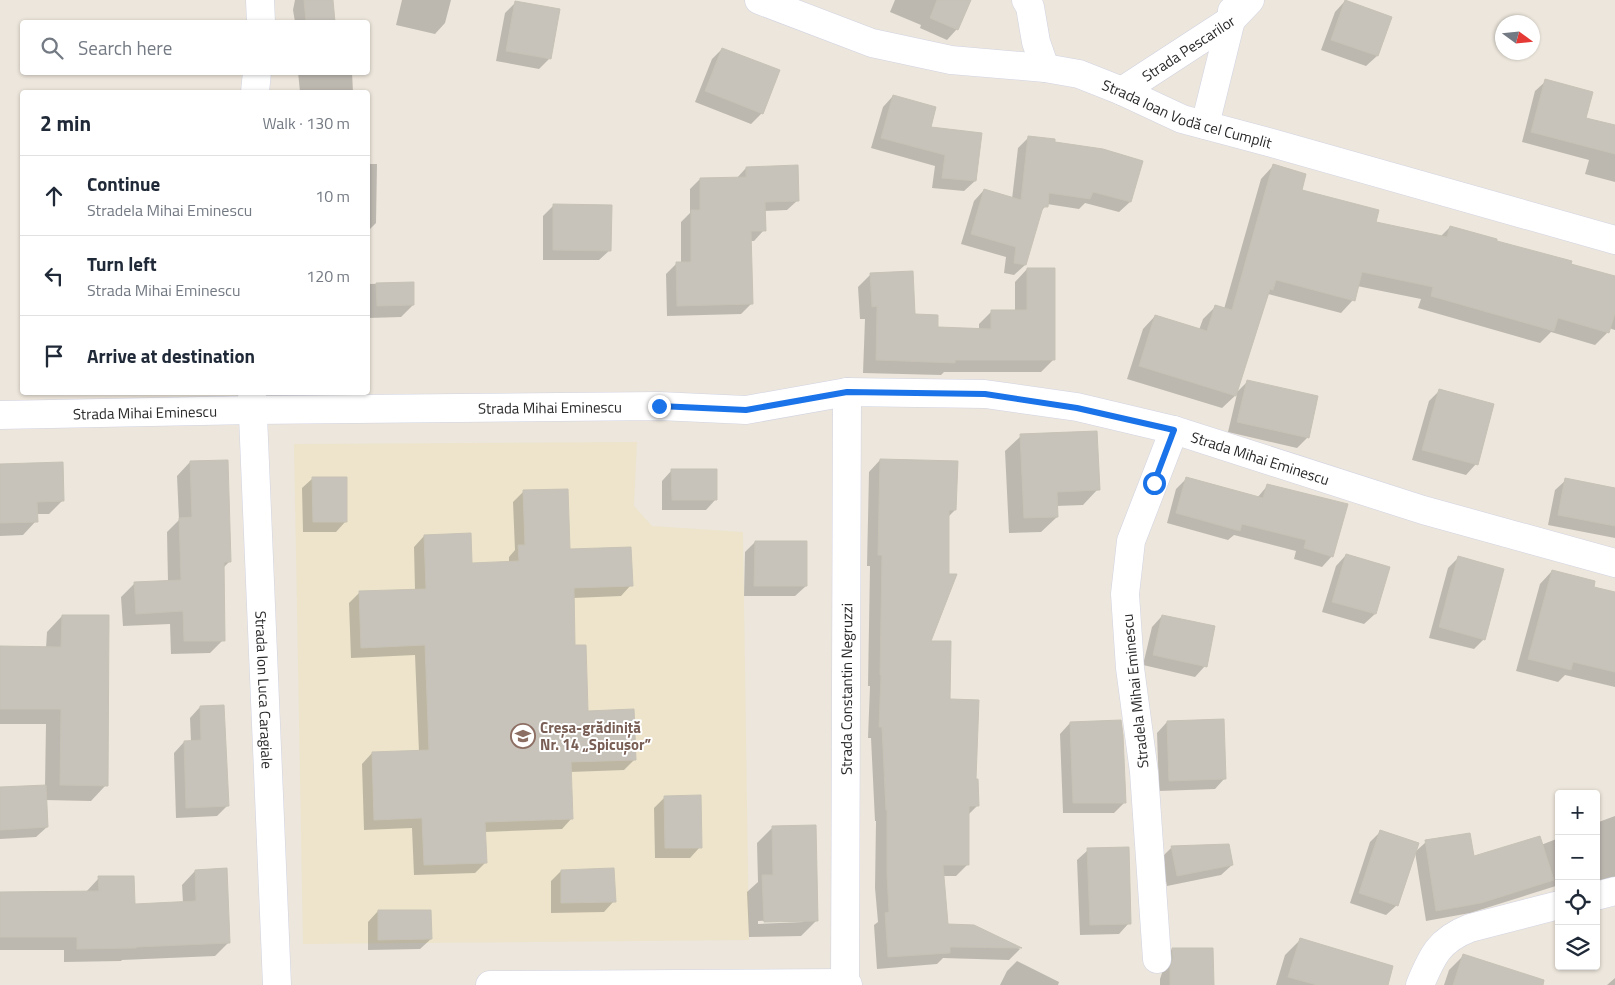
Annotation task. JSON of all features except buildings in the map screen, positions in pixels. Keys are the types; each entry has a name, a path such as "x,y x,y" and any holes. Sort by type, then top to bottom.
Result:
{"street":[{"path":"260,0 261,20"},
{"name":"Strada Ioan Vodă cel Cumplit","path":"759,0 872,43 952,60 1045,68 1079,74 1122,91 1182,119 1615,240"},
{"path":"1026,0 1030,7 1036,42 1045,68"},
{"name":"Strada Pescarilor","path":"1122,91 1232,10 1250,0"},
{"path":"1204,125 1232,10"},
{"path":"255,90 257,75"},
{"name":"Strada Mihai Eminescu","path":"0,415 252,401 659,406 746,410 847,392 985,394 1077,408 1174,430 1423,510 1615,563"},
{"name":"Strada Constantin Negruzzi","path":"846,984 847,392"},
{"name":"Strada Ion Luca Caragiale","path":"252,401 277,985"},
{"name":"Stradela Mihai Eminescu","path":"1158,959 1144,772 1130,668 1125,594 1131,541 1174,430"},
{"path":"1600,895 1615,891"},
{"path":"1420,985 1430,960 1438,949 1455,933 1555,906"},
{"path":"490,985 846,984"}],"shaded area":[{"name":"Creșa-grădiniță Nr. 14 „Spicușor”","path":"637,442 634,506 652,526 743,532 749,940 303,944 294,444"}],"place":[{"name":"Creșa-grădiniță Nr. 14 „Spicușor”","path":"523,736"}],"route":[{"path":"659,406 746,410 847,392 985,394 1077,408 1174,430 1154,483"}]}
